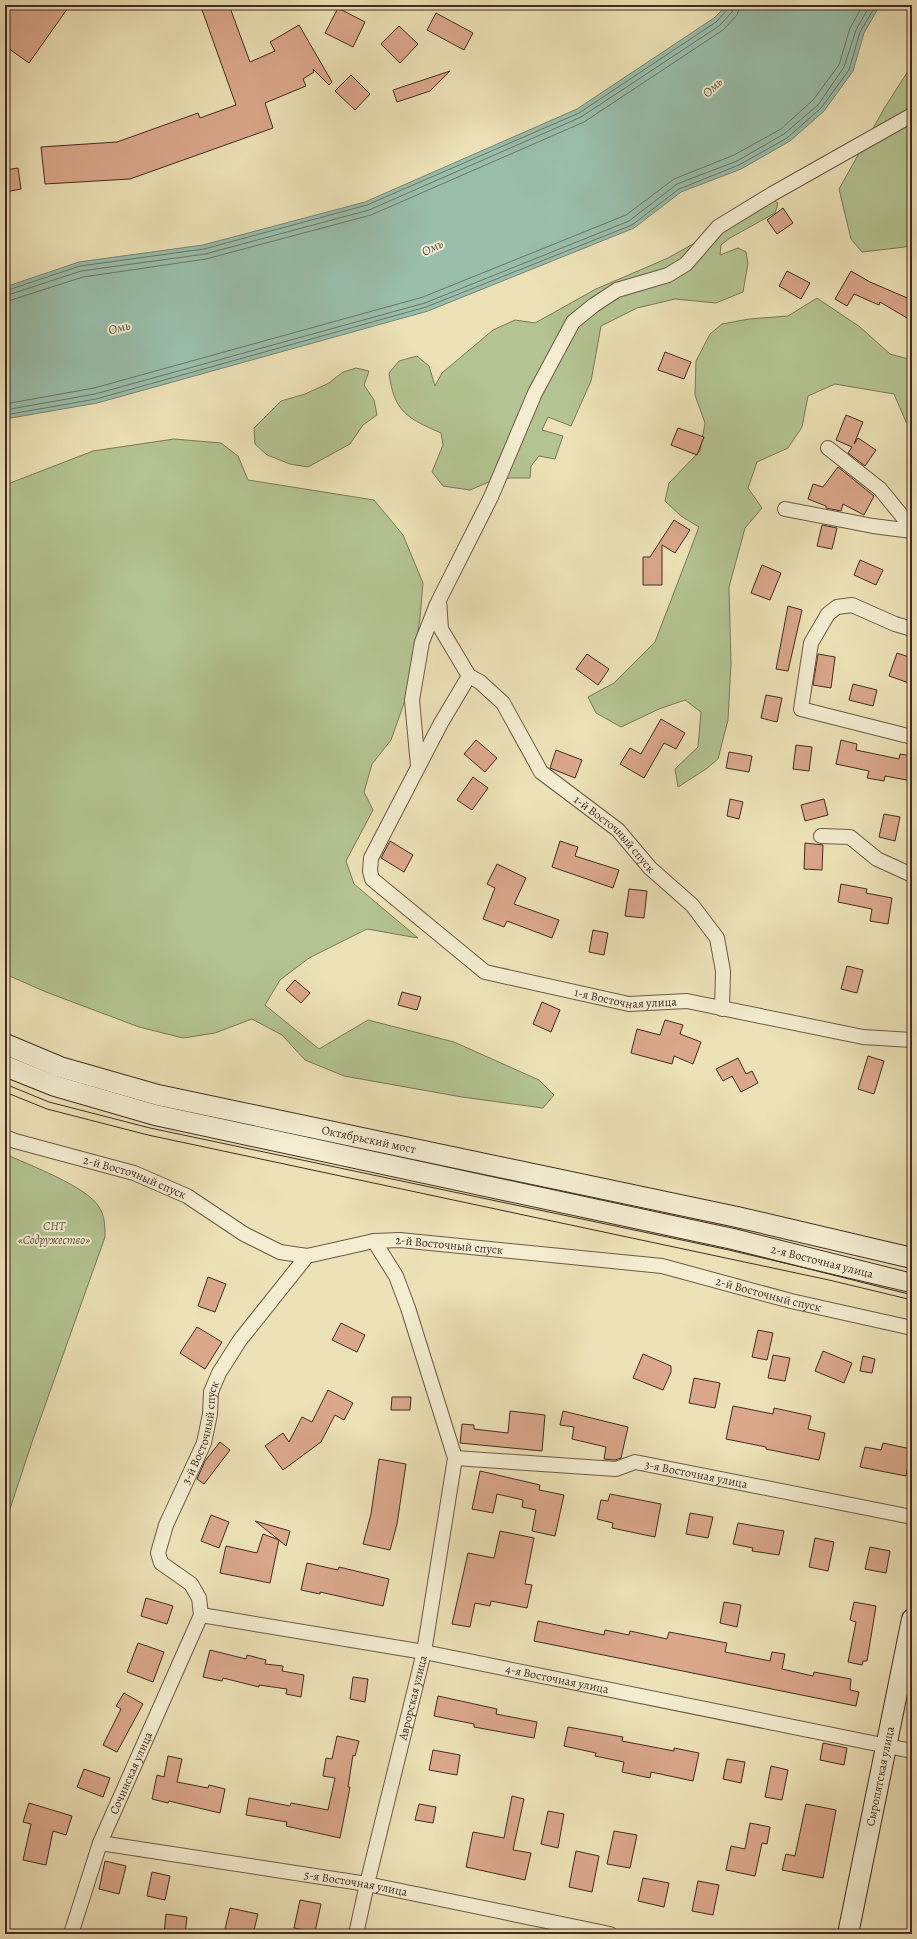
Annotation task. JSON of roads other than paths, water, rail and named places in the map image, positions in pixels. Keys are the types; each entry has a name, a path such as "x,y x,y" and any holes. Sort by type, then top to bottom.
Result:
{"main road":[{"name":"Октябрьский мост","path":"5,1044 60,1067 158,1095 737,1217"},
{"name":"Октябрьский мост","path":"5,1066 55,1086 156,1115 733,1239"},
{"name":"2-я Восточная улица","path":"737,1217 912,1258"},
{"name":"2-я Восточная улица","path":"733,1239 912,1284"},
{"name":"Сыропятская улица","path":"848,1934 912,1618"}],"street":[{"path":"418,766 412,700 422,642 439,600 491,497 535,393 573,322 594,305 617,290 668,275 686,264 718,227 772,194 912,115"},
{"path":"828,448 880,489 912,529"},
{"path":"785,509 874,526 912,529"},
{"path":"418,766 469,676 441,629 439,600"},
{"path":"912,629 894,624 852,605 838,606 828,614 810,643 801,709 912,737"},
{"name":"1-й Восточный спуск","path":"469,676 480,682 503,703 541,772 618,830 650,868 692,905 713,932 717,938 723,970 722,1009"},
{"name":"1-я Восточная улица","path":"418,766 371,858 370,870 372,879 485,972 629,1004 687,1001 863,1037 912,1040"},
{"path":"821,836 850,837 877,859 912,875"},
{"name":"2-й Восточный спуск","path":"5,1137 15,1142 134,1173 187,1196 244,1234 280,1252 307,1256 374,1241 400,1240 662,1266 791,1301 912,1328"},
{"path":"374,1241 396,1276 408,1308 455,1458"},
{"name":"3-й Восточный спуск","path":"201,1616 199,1598 191,1584 161,1563 158,1553 166,1525 204,1444 210,1414 211,1392 219,1373 240,1340 307,1256"},
{"name":"3-я Восточная улица","path":"455,1458 616,1469 635,1462 912,1517"},
{"name":"Аврорская улица","path":"356,1934 424,1652 455,1458"},
{"name":"4-я Восточная улица","path":"201,1616 424,1652 912,1752"},
{"name":"Сочинская улица","path":"70,1934 100,1843 201,1616"},
{"name":"5-я Восточная улица","path":"100,1843 367,1884 610,1934"}],"water":[{"name":"Омь","path":"727,5 880,5 864,33 853,71 824,111 790,141 741,169 681,192 634,228 428,311 97,403 5,419 5,287 79,262 203,245 365,202 577,109 714,18"}],"tram line":[{"path":"5,1084 49,1102 150,1128 729,1250 912,1293"},
{"path":"5,1092 47,1109 148,1135 829,1280 912,1300"}],"park label":[{"name":"СНТ «Содружество»","path":"54,1233"}]}
